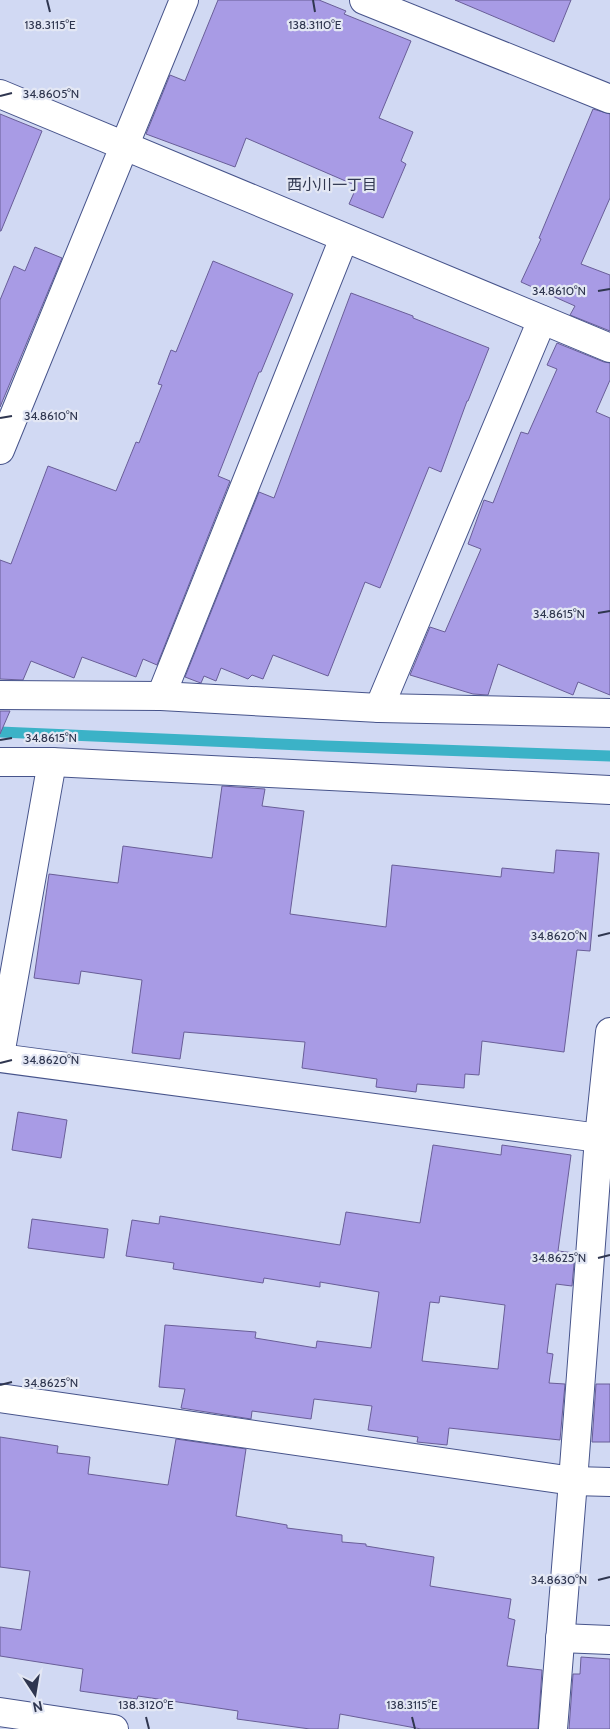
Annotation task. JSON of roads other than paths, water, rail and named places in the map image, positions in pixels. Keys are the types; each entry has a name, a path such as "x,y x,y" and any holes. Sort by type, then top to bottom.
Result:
{"street":[{"path":"0,449 184,0"},
{"path":"364,0 610,99"},
{"path":"0,94 610,348"},
{"path":"162,696 344,238"},
{"path":"379,708 542,320"},
{"path":"0,695 162,696 379,708 610,713"},
{"path":"0,762 52,762 610,790"},
{"path":"52,762 0,1057 604,1138"},
{"path":"553,1729 604,1138 610,1032"},
{"path":"0,1398 573,1482 610,1482"},
{"path":"560,1638 610,1640"},
{"path":"0,1712 114,1729"}],"waterway":[{"path":"0,732 610,756"}],"district":[{"name":"西小川一丁目","path":"332,185"}]}
